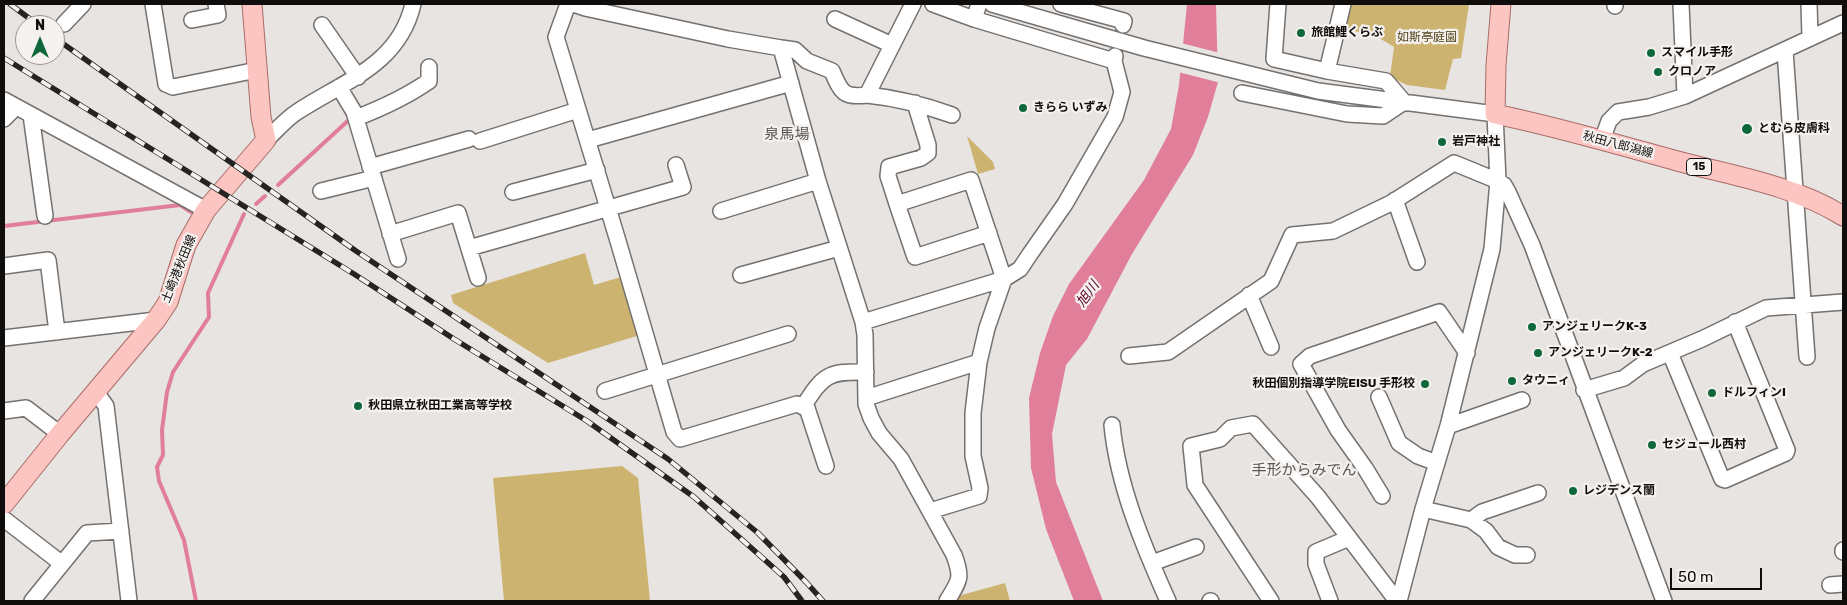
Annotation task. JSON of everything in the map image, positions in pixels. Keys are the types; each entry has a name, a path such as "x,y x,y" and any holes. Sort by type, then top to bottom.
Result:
{"main road":[{"path":"252,4 261,117 266,140"},
{"path":"1496,114 1496,65 1501,4"},
{"name":"秋田八郎潟線","path":"1496,114 1602,140 1796,194 1843,216"},
{"name":"土崎港秋田線","path":"4,504 156,320 168,302 186,245 206,210 266,140"}],"street":[{"path":"65,23 83,4"},
{"path":"152,4 166,84 173,87 257,70"},
{"path":"192,20 218,15 216,4"},
{"path":"266,140 295,113 358,77 379,62 398,41 406,26 413,4"},
{"path":"568,4 556,38 674,432 680,438 797,404 808,408 826,466"},
{"path":"573,4 728,39 795,50 807,61 832,72 845,95 856,97 891,97 952,115"},
{"path":"867,96 913,4"},
{"path":"863,322 1004,279 1020,269 1065,204 1115,117 1122,92 1114,58 974,19 934,4"},
{"path":"974,19 979,4"},
{"path":"992,4 1151,50 1318,91 1496,114 1498,181 1492,250 1448,426 1398,601"},
{"path":"1061,4 1124,21 1122,24"},
{"path":"1278,4 1274,59 1327,72 1386,81 1404,102"},
{"path":"1327,72 1343,4"},
{"path":"1681,4 1685,96"},
{"path":"1809,4 1810,38"},
{"path":"836,19 892,45"},
{"path":"1602,140 1609,121 1618,112 1649,107 1685,96 1843,23"},
{"path":"322,25 358,77"},
{"path":"782,48 818,181 863,322 866,398 871,418 879,433 901,459 959,566 960,580 947,601"},
{"path":"1785,51 1807,357"},
{"path":"356,118 391,104 429,81 429,67"},
{"path":"588,140 792,83"},
{"path":"340,87 356,118 398,259"},
{"path":"1242,93 1347,114 1383,116 1404,102"},
{"path":"4,119 10,103 206,210"},
{"path":"915,103 928,145 928,153 921,158 889,168 888,176 915,257 989,233"},
{"path":"321,191 372,172 578,110"},
{"path":"31,115 45,216"},
{"path":"1129,356 1168,352 1271,281 1292,235 1333,231 1396,200 1454,163 1498,181 1508,192 1532,245 1584,390 1664,601"},
{"path":"469,248 683,187 676,165"},
{"path":"512,192 597,170"},
{"path":"897,204 971,180 1004,279 987,328 979,362 973,422 973,456 980,488 979,496 930,511"},
{"path":"721,211 818,181"},
{"path":"1396,200 1417,262"},
{"path":"390,234 458,213 478,278"},
{"path":"741,275 839,248"},
{"path":"4,266 48,260 57,332"},
{"path":"1249,295 1271,347"},
{"path":"1584,390 1624,378 1643,364 1766,308 1843,302"},
{"path":"1382,496 1338,430 1301,364 1310,356 1440,312 1466,353"},
{"path":"4,338 156,320"},
{"path":"1670,353 1722,479 1725,480 1786,454 1787,450 1736,322"},
{"path":"605,391 788,334"},
{"path":"866,398 979,362"},
{"path":"803,406 817,385 831,374 866,372"},
{"path":"96,392 106,406 129,601"},
{"path":"1380,397 1399,443 1418,456 1437,463"},
{"path":"1448,426 1522,400"},
{"path":"4,411 26,408 60,434"},
{"path":"1271,601 1195,485 1191,446 1220,439 1231,428 1253,424 1318,497 1398,601"},
{"path":"1112,425 1114,450 1119,472 1168,601"},
{"path":"1471,520 1482,512 1538,493"},
{"path":"1423,510 1471,520 1486,531 1498,547 1515,555 1527,555"},
{"path":"4,519 61,563"},
{"path":"32,601 61,563 87,534 121,531"},
{"path":"1330,601 1316,564 1316,552 1349,538"},
{"path":"1152,563 1196,547"}],"green space":[{"name":"如斯亭庭園","path":"1352,4 1469,4 1461,58 1453,59 1445,90 1407,85 1390,77 1394,47 1376,36 1344,29"},
{"path":"967,136 993,162 995,169 978,174"},
{"path":"585,253 594,285 621,277 640,335 548,363 453,303 451,295"},
{"path":"622,466 638,478 650,601 504,601 493,478"},
{"path":"1005,583 1010,601 955,601 958,596"}],"water":[{"name":"旭川","path":"1187,4 1216,4 1218,82 1208,117 1193,155 1132,254 1087,339 1066,365 1052,434 1056,482 1103,601 1074,601 1046,529 1031,468 1029,398 1040,353 1053,316 1069,284 1144,180 1171,129 1179,85"}],"pier":[{"path":"1181,43 1220,53 1221,83 1178,72"}],"waterway":[{"path":"278,185 351,118"},
{"path":"256,204 265,196"},
{"path":"4,226 180,205 191,212"},
{"path":"196,601 184,540 159,481 157,467 163,455 162,430 167,392 173,372 209,317 208,293 244,214"}],"railway":[{"path":"10,4 25,15"},
{"path":"65,45 356,251 668,459 758,533 823,601"},
{"path":"4,58 354,274 454,339 587,421 694,497 784,577 802,601"}],"place":[{"name":"旅館鯉くらぶ","path":"1301,33"},
{"name":"スマイル手形","path":"1651,53"},
{"name":"クロノア","path":"1658,72"},
{"name":"きらら いずみ","path":"1023,108"},
{"name":"とむら皮膚科","path":"1747,129"},
{"name":"岩戸神社","path":"1442,142"},
{"name":"アンジェリークK-3","path":"1532,327"},
{"name":"アンジェリークK-2","path":"1538,353"},
{"name":"タウニィ","path":"1512,381"},
{"name":"秋田個別指導学院EISU 手形校","path":"1425,384"},
{"name":"ドルフィンI","path":"1712,393"},
{"name":"秋田県立秋田工業高等学校","path":"358,406"},
{"name":"セジュール西村","path":"1652,445"},
{"name":"レジデンス蘭","path":"1573,491"}],"district":[{"name":"泉馬場","path":"787,135"},
{"name":"手形からみでん","path":"1304,471"}]}
